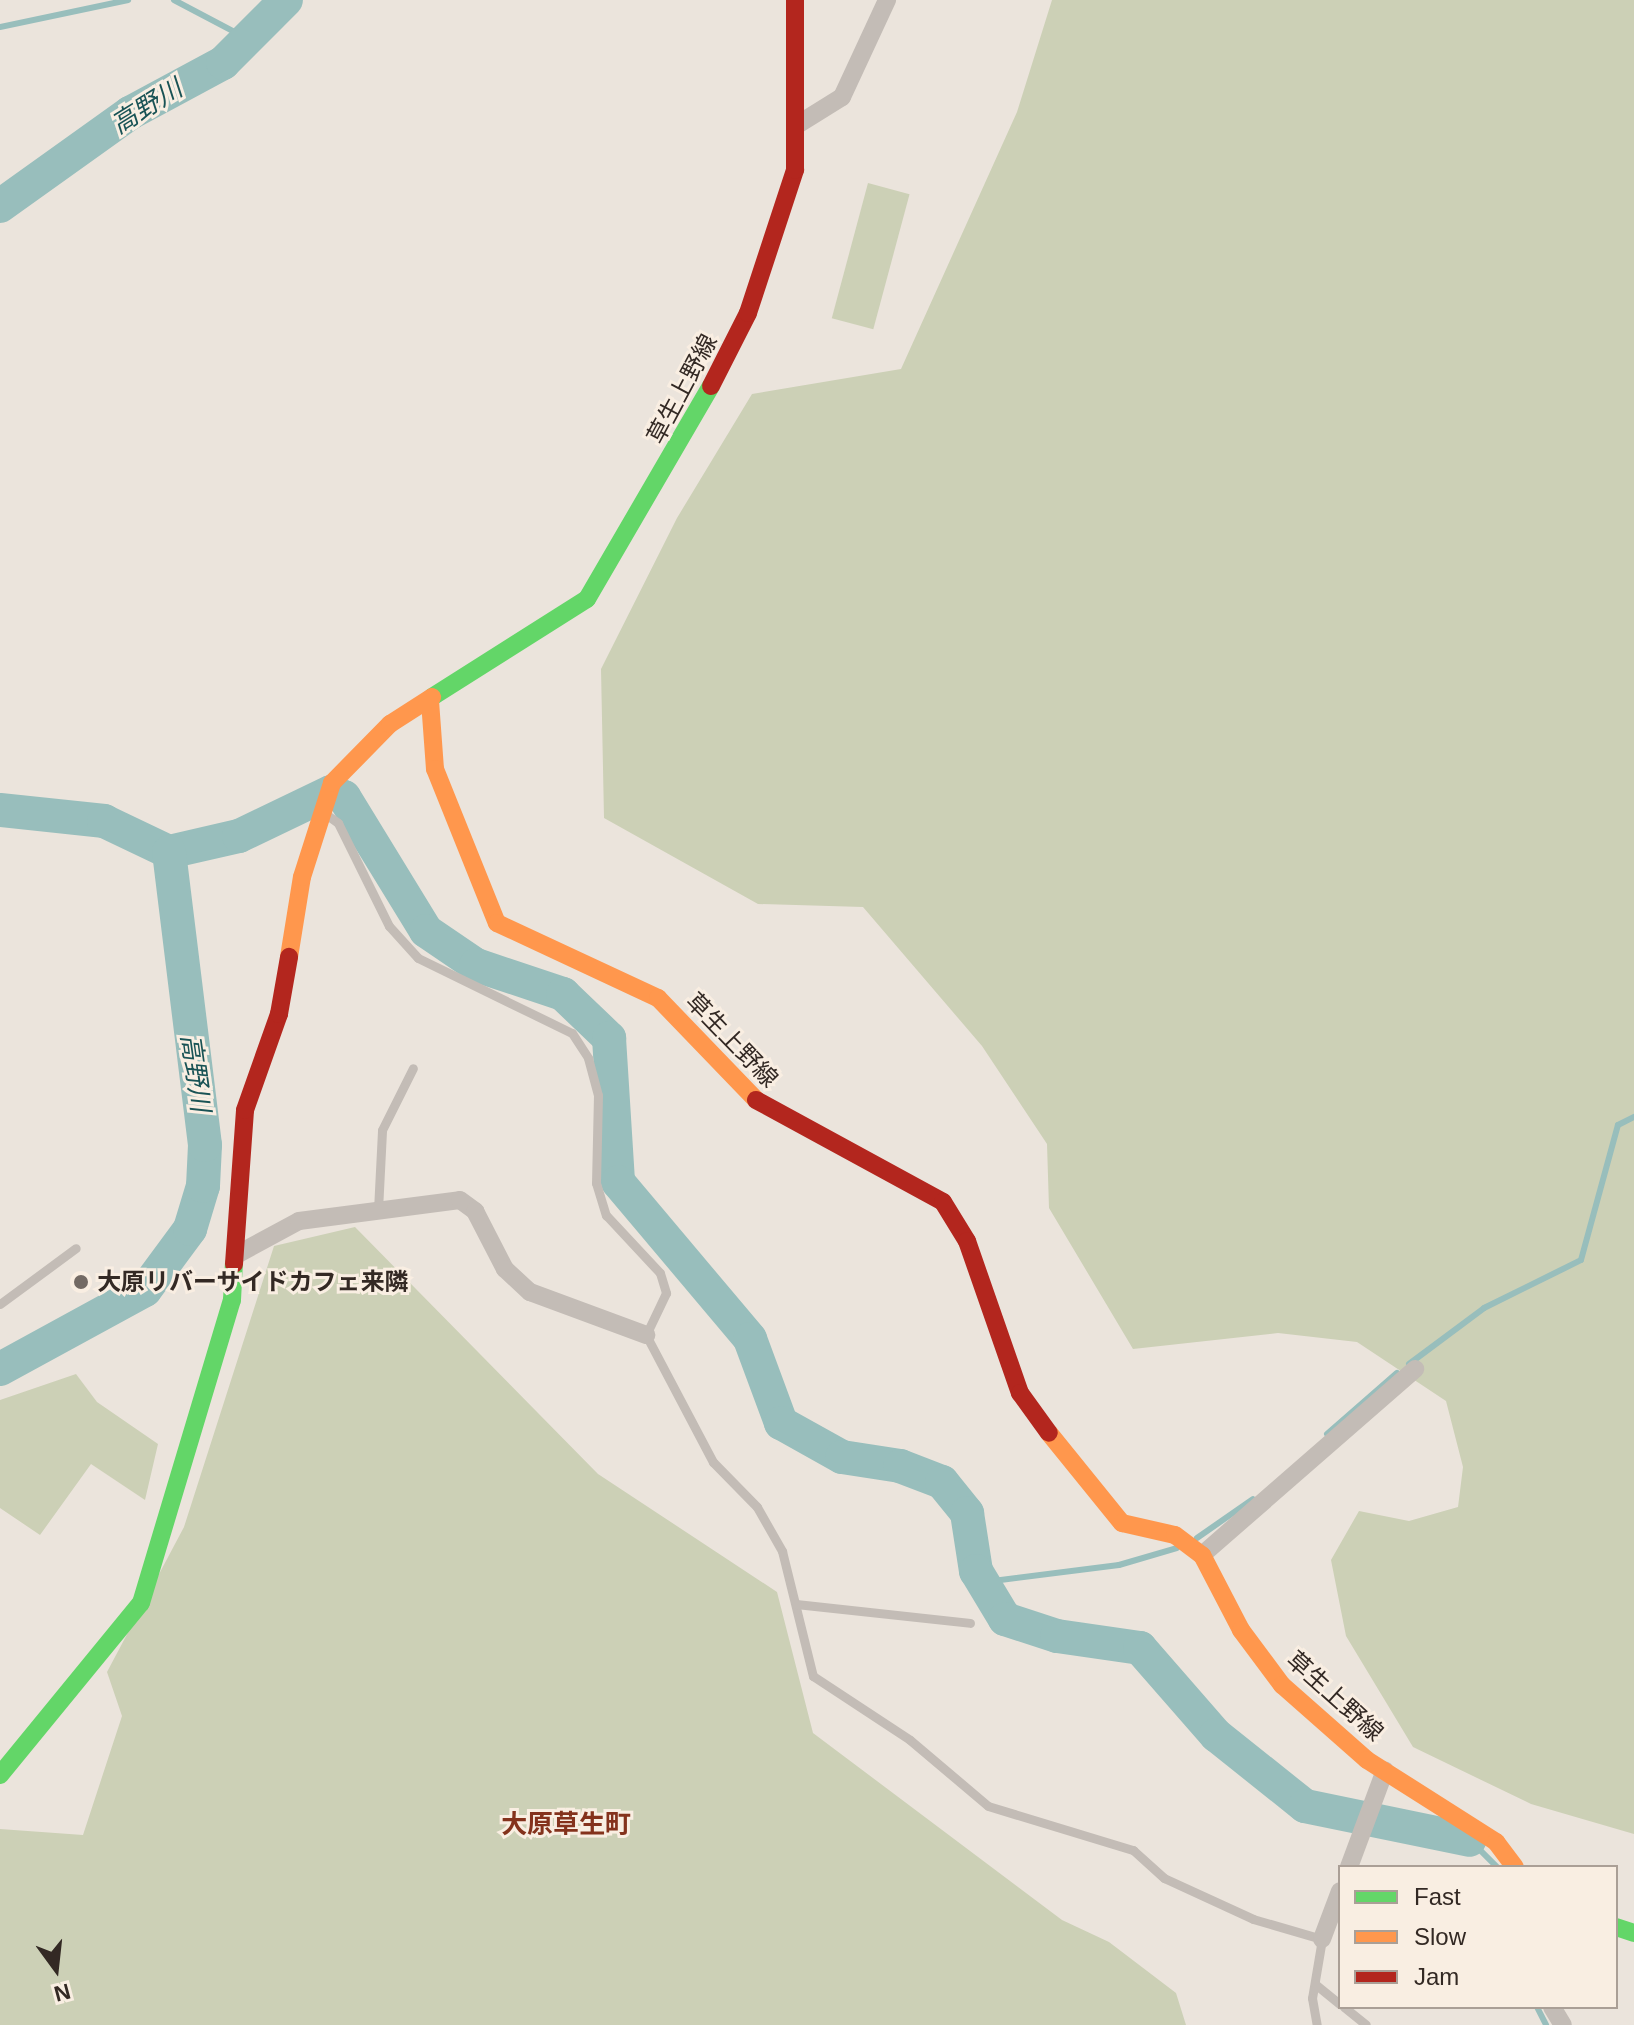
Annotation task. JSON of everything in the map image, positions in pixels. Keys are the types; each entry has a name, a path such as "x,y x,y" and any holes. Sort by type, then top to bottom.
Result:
{"main road":[{"name":"草生上野線","path":"795,0 797,125 784,218 748,313 609,566 575,607 430,701 435,769 497,923 658,998 760,1105 943,1202 967,1241 995,1333 1035,1416 1109,1515 1175,1535 1202,1555 1260,1660 1385,1770 1481,1830 1513,1865"},
{"path":"0,1775 141,1603 223,1334 238,1254 245,1110 279,1014 321,811 332,783 366,745 430,701"}],"street":[{"path":"797,125 842,97 887,0"},
{"path":"238,1254 299,1221 460,1200 475,1211 505,1269 530,1292 646,1335"},
{"path":"1202,1555 1236,1533 1415,1369"},
{"path":"1350,1865 1385,1770"},
{"path":"1322,1939 1338,1896"}],"lane":[{"path":"321,811 338,823 389,926 418,958 572,1033 588,1058 598,1095 596,1183 606,1215 660,1273 666,1293 646,1335 713,1462 757,1507 782,1551 813,1676 910,1740 988,1806 1133,1850 1164,1878 1253,1919 1322,1939 1315,1984 1317,2025"},
{"path":"378,1210 382,1130 413,1068"},
{"path":"0,1304 76,1248"},
{"path":"796,1604 970,1623"},
{"path":"1315,1984 1338,2003"},
{"path":"1346,2009 1366,2025"}],"green space":[{"path":"1052,0 1634,0 1634,1834 1531,1804 1413,1747 1346,1636 1331,1560 1359,1511 1409,1521 1458,1507 1463,1467 1446,1401 1357,1342 1278,1333 1133,1349 1049,1208 1047,1144 982,1046 863,907 758,904 604,818 601,669 677,518 752,394 901,369 1017,112"},
{"path":"868,183 910,194 873,329 832,318"},
{"path":"355,1227 598,1474 777,1592 813,1733 1062,1920 1109,1942 1176,1993 1186,2025 0,2025 0,1829 83,1835 122,1716 107,1672 184,1527 274,1246"},
{"path":"76,1374 97,1402 158,1444 145,1500 91,1464 40,1535 0,1508 0,1400"}],"waterway":[{"path":"0,27 128,0"},
{"path":"174,0 250,40"},
{"name":"高野川","path":"0,206 130,113 223,63 286,0"},
{"path":"169,852 239,836 331,792 344,797 426,931 476,965 563,994 609,1038 618,1182 750,1339 781,1423 842,1457 900,1466 942,1482 967,1513 976,1571 1005,1619 1057,1636 1140,1648 1216,1735 1305,1806 1470,1840"},
{"name":"高野川","path":"0,810 104,821 169,852"},
{"name":"高野川","path":"0,1369 145,1290 190,1229 203,1186 205,1145 169,852"},
{"path":"1409,1364 1484,1308 1581,1260 1618,1125 1634,1117"},
{"path":"1327,1434 1397,1373"},
{"path":"1197,1538 1253,1499"},
{"path":"985,1582 1119,1565 1177,1548"},
{"path":"1470,1840 1495,1865"},
{"path":"1538,2009 1546,2025"}],"traffic: fast":[{"path":"432,697 587,599 711,386"},
{"path":"0,1775 141,1603 232,1300 234,1264"},
{"path":"1618,1928 1634,1933"}],"traffic: slow":[{"path":"289,957 302,877 332,783 390,724 432,697"},
{"path":"430,701 435,769 497,923 658,998 756,1100"},
{"path":"1049,1433 1122,1523 1175,1535 1202,1555 1241,1630 1282,1685 1367,1760 1496,1842 1513,1865"}],"traffic: jam":[{"path":"711,386 748,313 795,170 795,0"},
{"path":"234,1264 245,1110 279,1014 289,957"},
{"path":"756,1100 943,1202 967,1241 1020,1393 1049,1433"}],"place":[{"name":"大原リバーサイドカフェ来隣","path":"81,1282"}],"district":[{"name":"大原草生町","path":"566,1825"}]}
